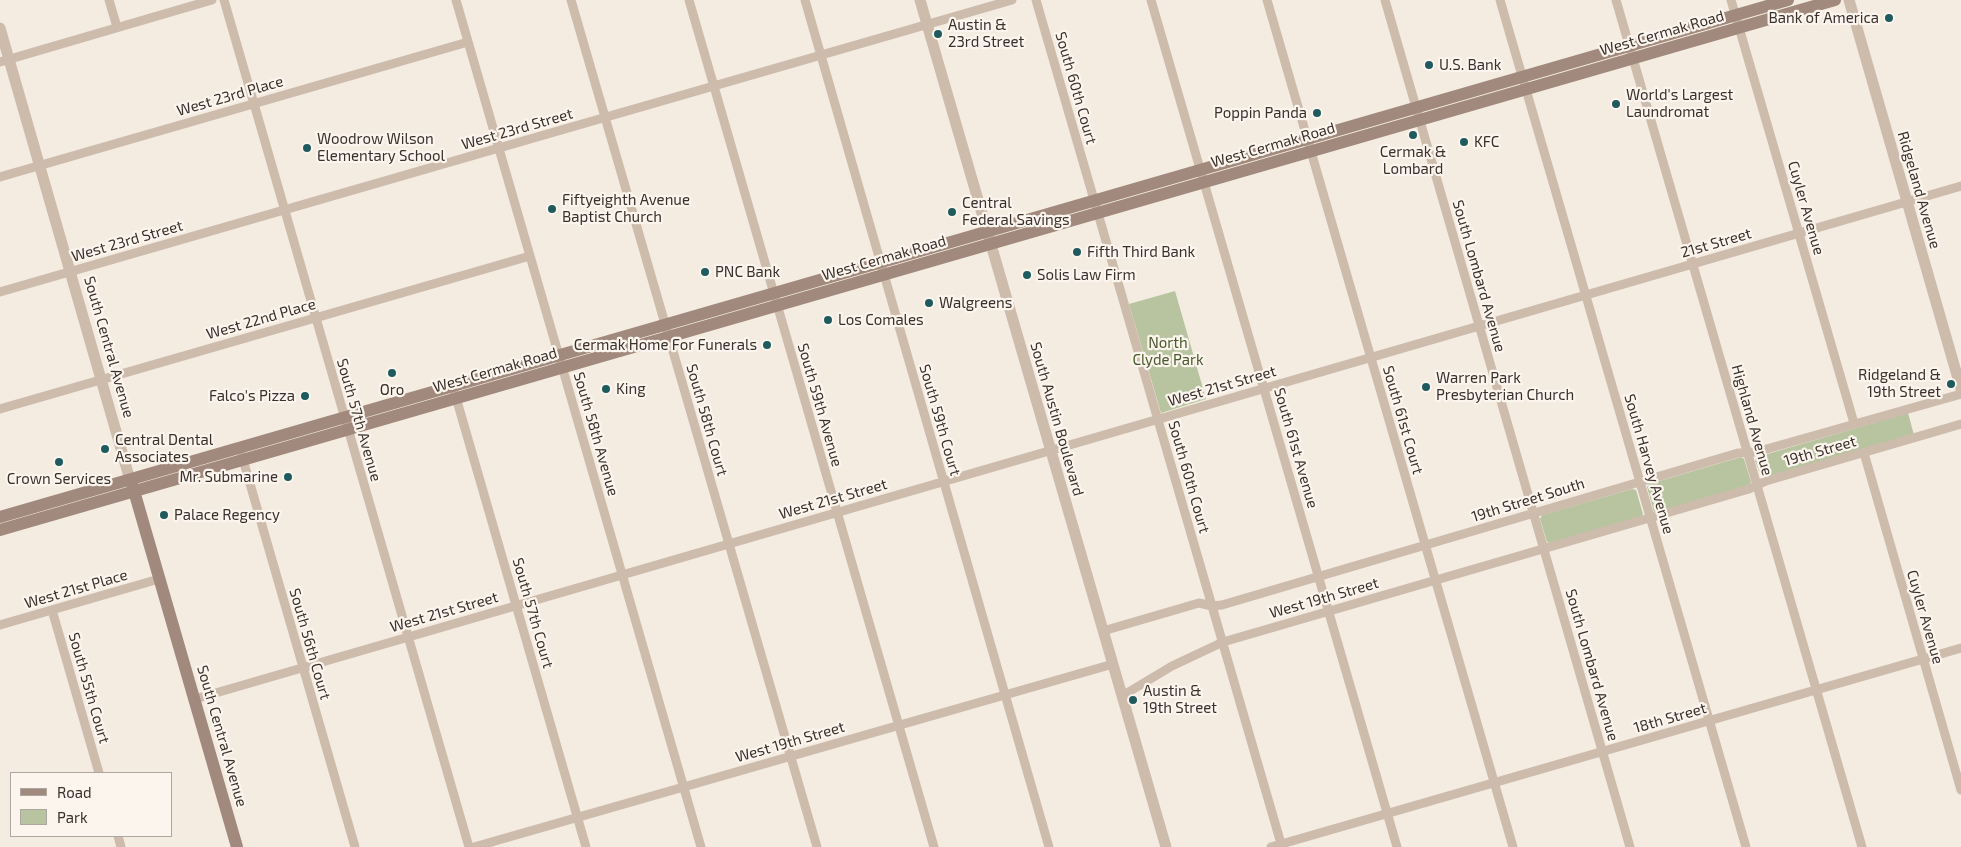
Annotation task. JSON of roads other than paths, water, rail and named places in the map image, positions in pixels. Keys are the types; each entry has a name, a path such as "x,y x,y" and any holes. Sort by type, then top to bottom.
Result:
{"main road":[{"name":"West Cermak Road","path":"1418,114 1522,76 1788,0"},
{"name":"West Cermak Road","path":"0,530 132,486 1309,145 1418,114 1526,89 1835,0"},
{"name":"West Cermak Road","path":"0,517 132,486"},
{"name":"South Central Avenue","path":"132,486 237,847"}],"street":[{"path":"109,0 117,28"},
{"path":"4,60 212,0"},
{"name":"South 57th Avenue","path":"224,0 469,847"},
{"name":"South 58th Avenue","path":"456,0 701,847"},
{"name":"South 58th Court","path":"571,0 817,847"},
{"name":"South 59th Avenue","path":"688,0 934,847"},
{"name":"South 59th Court","path":"805,0 1049,847"},
{"name":"South Austin Boulevard","path":"920,0 1166,847"},
{"name":"West 23rd Street","path":"0,292 1012,0"},
{"name":"South 60th Court","path":"1036,0 1282,846"},
{"name":"South 61st Avenue","path":"1151,0 1397,847"},
{"name":"South 61st Court","path":"1267,0 1513,847"},
{"name":"South Lombard Avenue","path":"1385,0 1630,847"},
{"name":"South Harvey Avenue","path":"1500,0 1746,847"},
{"name":"Highland Avenue","path":"1616,0 1862,847"},
{"name":"Cuyler Avenue","path":"1731,0 1854,423"},
{"name":"Ridgeland Avenue","path":"1849,0 1961,389"},
{"name":"South Central Avenue","path":"0,28 4,60 40,165 132,486"},
{"name":"West 23rd Place","path":"0,177 468,42"},
{"name":"21st Street","path":"1479,326 1961,186"},
{"name":"West 22nd Place","path":"0,409 530,256"},
{"name":"West 21st Street","path":"195,699 1479,326"},
{"name":"South 57th Court","path":"454,392 586,847"},
{"name":"19th Street South","path":"1103,631 1200,603 1212,606 1426,546 1640,481 1747,452 1756,452 1961,394"},
{"name":"19th Street","path":"1544,549 1961,424"},
{"name":"Cuyler Avenue","path":"1864,453 1961,790"},
{"name":"South 56th Court","path":"241,454 354,847"},
{"name":"West 19th Street","path":"1122,696 1172,666 1223,642 1544,549"},
{"name":"West 21st Place","path":"0,625 159,579"},
{"name":"South 55th Court","path":"52,610 100,772"},
{"name":"18th Street","path":"1271,847 1282,846 1602,751 1961,648"},
{"name":"West 19th Street","path":"474,847 1112,664"}],"place":[{"name":"Bank of America","path":"1889,18"},
{"name":"Austin & 23rd Street","path":"938,34"},
{"name":"U.S. Bank","path":"1429,65"},
{"name":"World's Largest Laundromat","path":"1616,104"},
{"name":"Poppin Panda","path":"1317,113"},
{"name":"Cermak & Lombard","path":"1413,135"},
{"name":"KFC","path":"1464,142"},
{"name":"Woodrow Wilson Elementary School","path":"307,148"},
{"name":"Fiftyeighth Avenue Baptist Church","path":"552,209"},
{"name":"Central Federal Savings","path":"952,212"},
{"name":"Fifth Third Bank","path":"1077,252"},
{"name":"PNC Bank","path":"705,272"},
{"name":"Solis Law Firm","path":"1027,275"},
{"name":"Walgreens","path":"929,303"},
{"name":"Los Comales","path":"828,320"},
{"name":"Cermak Home For Funerals","path":"767,345"},
{"name":"Oro","path":"392,373"},
{"name":"Ridgeland & 19th Street","path":"1951,384"},
{"name":"Warren Park Presbyterian Church","path":"1426,387"},
{"name":"King","path":"606,389"},
{"name":"Falco's Pizza","path":"305,396"},
{"name":"Central Dental Associates","path":"105,449"},
{"name":"Crown Services","path":"59,462"},
{"name":"Mr. Submarine","path":"288,477"},
{"name":"Palace Regency","path":"164,515"},
{"name":"Austin & 19th Street","path":"1133,700"}],"park label":[{"name":"North Clyde Park","path":"1168,352"}]}
